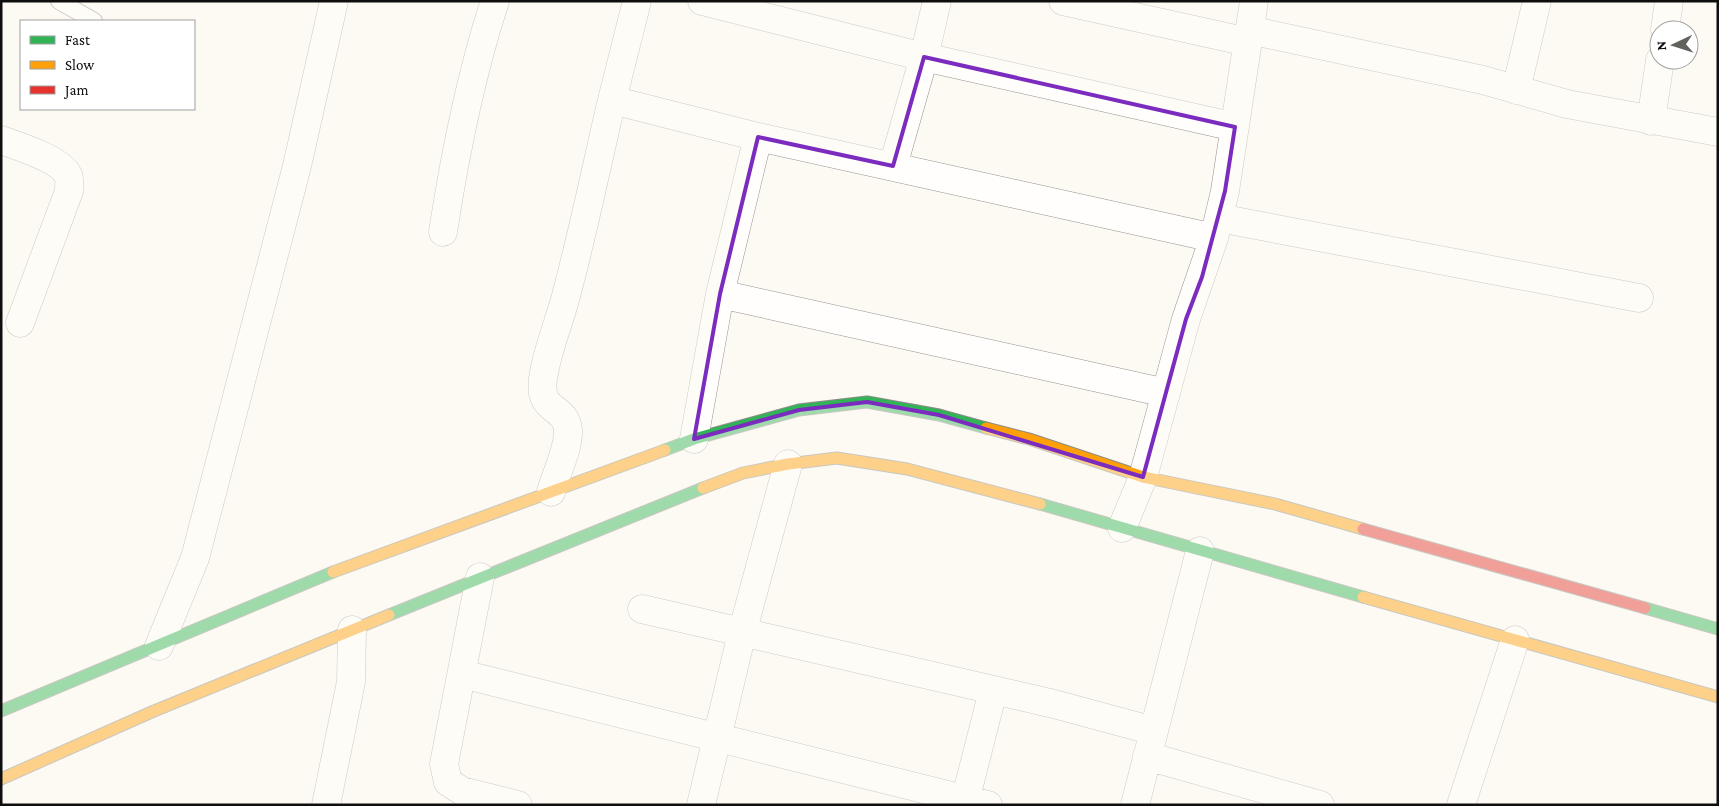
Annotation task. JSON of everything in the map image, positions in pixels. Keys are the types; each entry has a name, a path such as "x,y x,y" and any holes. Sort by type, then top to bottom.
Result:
{"street":[{"path":"159,646 196,558 297,166 334,1"},
{"path":"443,232 461,127 479,49 495,1"},
{"path":"550,492 567,440 568,428 560,413 545,402 542,392 542,381 546,359 567,294 637,1"},
{"path":"702,1 924,57 1235,127"},
{"path":"893,166 924,57 936,1"},
{"path":"1063,1 1483,80 1567,104 1718,132"},
{"path":"1132,503 1166,393 1186,319 1216,228 1235,127 1254,1"},
{"path":"1516,90 1537,1"},
{"path":"1666,20 1669,1"},
{"path":"1651,121 1659,70"},
{"path":"612,100 758,137 893,166 1216,228 1639,298"},
{"path":"694,439 720,294 758,137"},
{"path":"1,140 39,155 63,169 69,176 69,191 20,323"},
{"path":"720,294 1166,393"},
{"path":"1,711 324,575 694,439 799,410 867,402 957,420 1029,439 1132,503 1200,551 1718,697"},
{"path":"1,779 154,711 480,577 743,473 788,464 837,458 1132,503 1275,504 1718,629"},
{"path":"701,805 742,633 788,464"},
{"path":"1135,805 1200,551"},
{"path":"480,577 444,764 448,782 462,791 518,805"},
{"path":"642,609 993,691 1151,743 1320,805"},
{"path":"326,805 351,682 352,630"},
{"path":"1461,805 1515,640"},
{"path":"462,674 973,803 993,691"}],"lane":[{"path":"59,1 92,20"}],"highlighted area":[{"path":"924,57 1235,127 1225,191 1202,277 1186,319 1143,477 939,415 867,402 799,410 694,439 720,294 758,137 893,166"}],"traffic: fast":[{"path":"665,450 694,439 799,410 867,402 939,415 986,428"},
{"path":"389,615 703,488"},
{"path":"1040,504 1363,597"},
{"path":"1,711 333,572"},
{"path":"1645,608 1718,629"}],"traffic: slow":[{"path":"986,428 1029,439 1143,477 1275,504 1363,529"},
{"path":"333,572 665,450"},
{"path":"703,488 743,473 788,464 837,458 907,469 1040,504"},
{"path":"1363,597 1718,697"},
{"path":"1,779 154,711 389,615"}],"traffic: jam":[{"path":"1363,529 1645,608"}]}
